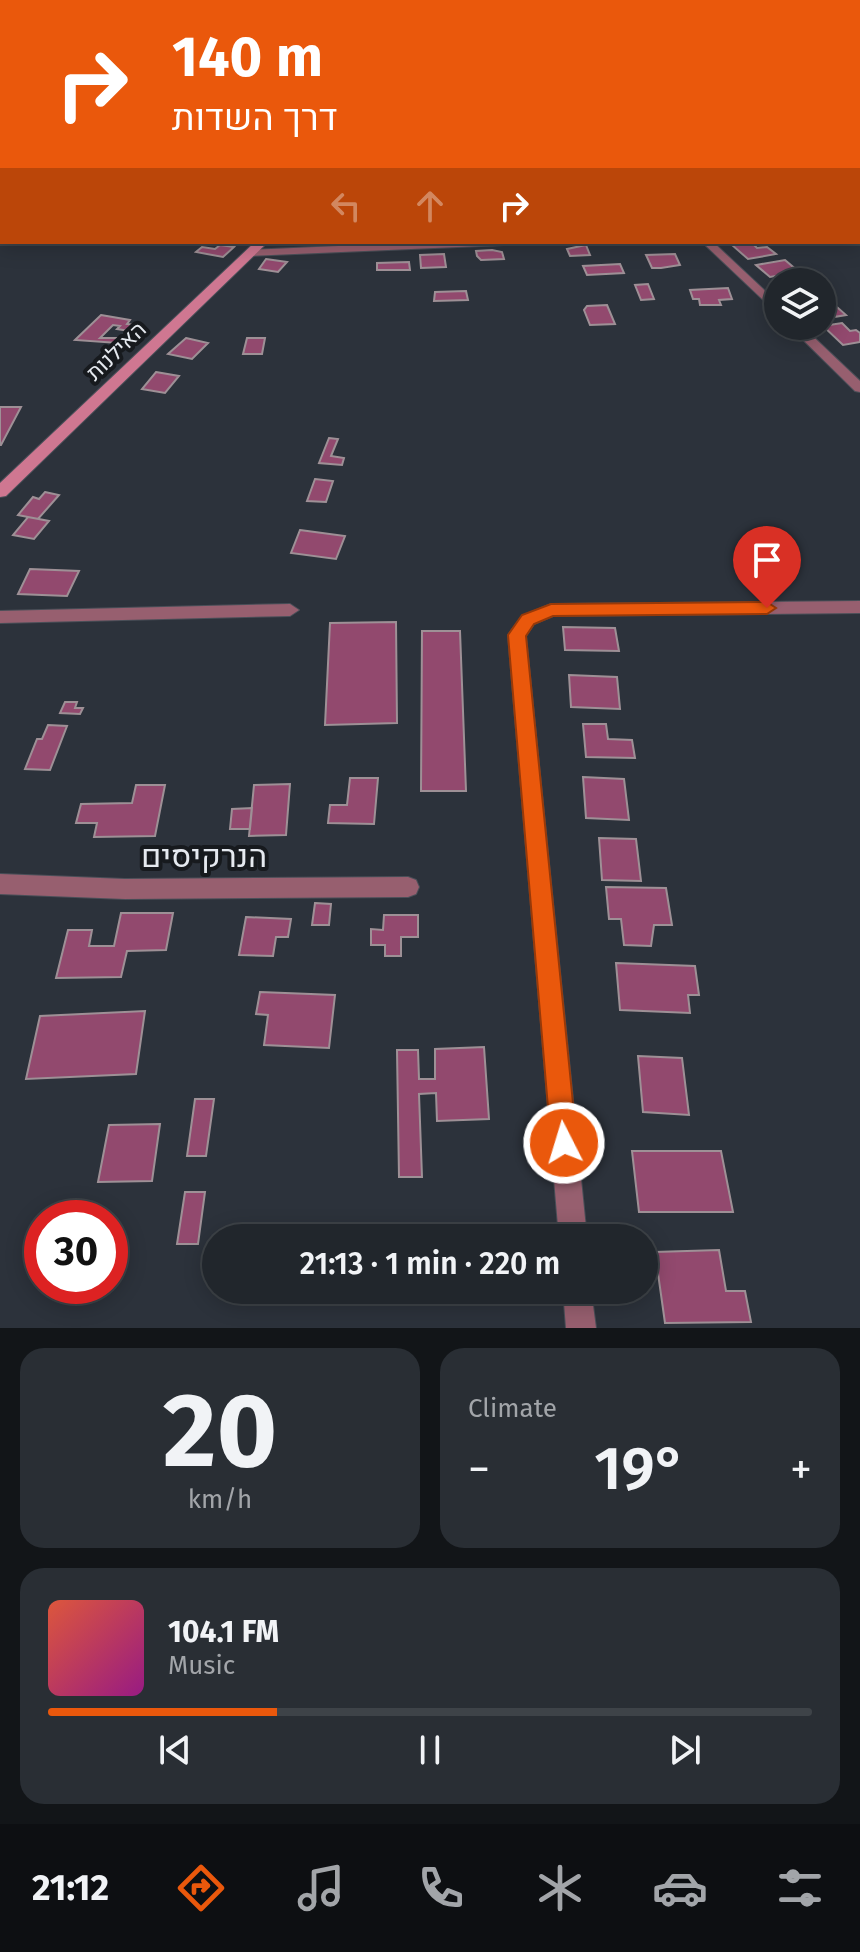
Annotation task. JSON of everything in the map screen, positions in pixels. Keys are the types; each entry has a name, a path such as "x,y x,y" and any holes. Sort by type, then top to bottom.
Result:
{"main road":[{"name":"האילנות","path":"0,492 257,248"}],"street":[{"path":"257,248 422,244"},
{"path":"709,244 764,297"},
{"path":"810,340 860,388"},
{"path":"572,1224 517,635 528,620 551,610 860,607"},
{"path":"0,617 290,610"},
{"name":"הנרקיסים","path":"0,884 125,889 408,887"},
{"path":"578,1304 581,1328"}],"building":[{"path":"753,244 757,248 767,247 776,254 748,259 732,245"},
{"path":"220,245 234,247 223,257 196,252 202,247 215,249"},
{"path":"586,245 590,255 570,256 567,249"},
{"path":"476,251 502,252 504,259 481,260 477,256"},
{"path":"444,254 446,267 421,268 420,255"},
{"path":"675,254 680,265 661,268 652,268 646,255"},
{"path":"266,259 287,262 278,272 259,269"},
{"path":"785,260 794,268 764,268 764,272 756,265"},
{"path":"409,262 410,270 377,270 377,263"},
{"path":"620,264 624,273 587,275 583,266"},
{"path":"648,284 654,299 641,300 635,285"},
{"path":"728,288 732,299 719,300 721,305 700,305 699,299 693,299 690,290"},
{"path":"466,291 468,300 434,301 435,292"},
{"path":"607,305 615,324 590,325 584,310 587,306"},
{"path":"836,307 837,307 846,315 836,317"},
{"path":"101,315 130,320 127,324 135,325 129,331 113,325 100,338 123,338 118,343 75,340"},
{"path":"842,323 850,331 860,333 860,342 843,345 836,338 836,324"},
{"path":"186,338 208,343 192,359 168,354"},
{"path":"247,338 265,338 262,354 243,354"},
{"path":"156,372 179,376 165,393 142,389"},
{"path":"0,407 21,407 1,445 0,445"},
{"path":"329,438 338,439 331,456 344,458 342,465 319,463"},
{"path":"315,479 333,481 326,502 307,501"},
{"path":"45,492 59,495 38,519 18,515 33,497 39,499"},
{"path":"28,517 49,521 34,539 13,535"},
{"path":"300,530 345,536 336,559 291,553"},
{"path":"30,569 79,571 67,596 18,594"},
{"path":"396,622 397,723 325,725 330,623"},
{"path":"563,627 615,628 619,651 565,650"},
{"path":"422,631 460,631 466,791 421,791"},
{"path":"569,675 617,677 620,709 571,707"},
{"path":"65,702 77,702 75,708 83,708 80,714 60,713"},
{"path":"583,724 606,724 608,739 632,740 635,758 586,757"},
{"path":"48,725 67,726 50,770 25,769 37,739 42,739"},
{"path":"583,777 624,779 629,820 586,818"},
{"path":"350,778 378,778 374,824 328,823 330,805 347,805"},
{"path":"290,784 286,835 249,836 254,785"},
{"path":"136,785 165,785 155,836 94,837 97,823 76,823 81,804 132,803"},
{"path":"252,808 250,829 230,829 232,809"},
{"path":"599,838 636,839 641,881 602,880"},
{"path":"606,887 666,888 672,925 654,925 651,946 624,945 621,919 609,919"},
{"path":"315,903 331,904 329,925 312,925"},
{"path":"121,913 173,913 166,950 127,951 121,977 56,978 68,930 92,930 89,946 114,946"},
{"path":"384,915 418,915 418,937 401,937 401,956 385,956 385,945 371,945 371,929 383,930"},
{"path":"246,917 291,919 288,937 276,937 273,956 239,955"},
{"path":"616,963 695,966 699,995 688,995 690,1013 620,1010"},
{"path":"260,992 335,995 329,1048 264,1045 268,1015 256,1014"},
{"path":"145,1011 136,1074 26,1079 40,1016"},
{"path":"484,1047 489,1119 437,1121 436,1093 419,1094 422,1177 399,1177 397,1050 418,1050 419,1079 435,1079 435,1049"},
{"path":"638,1056 682,1058 689,1115 643,1112"},
{"path":"195,1099 214,1099 206,1156 187,1156"},
{"path":"160,1124 152,1181 98,1182 109,1125"},
{"path":"632,1151 721,1151 733,1212 639,1212"},
{"path":"185,1192 205,1192 198,1244 177,1244"},
{"path":"719,1250 726,1291 745,1291 751,1322 665,1323 658,1252"}],"route":[{"path":"564,1143 517,635 528,620 551,610 767,608"}]}
